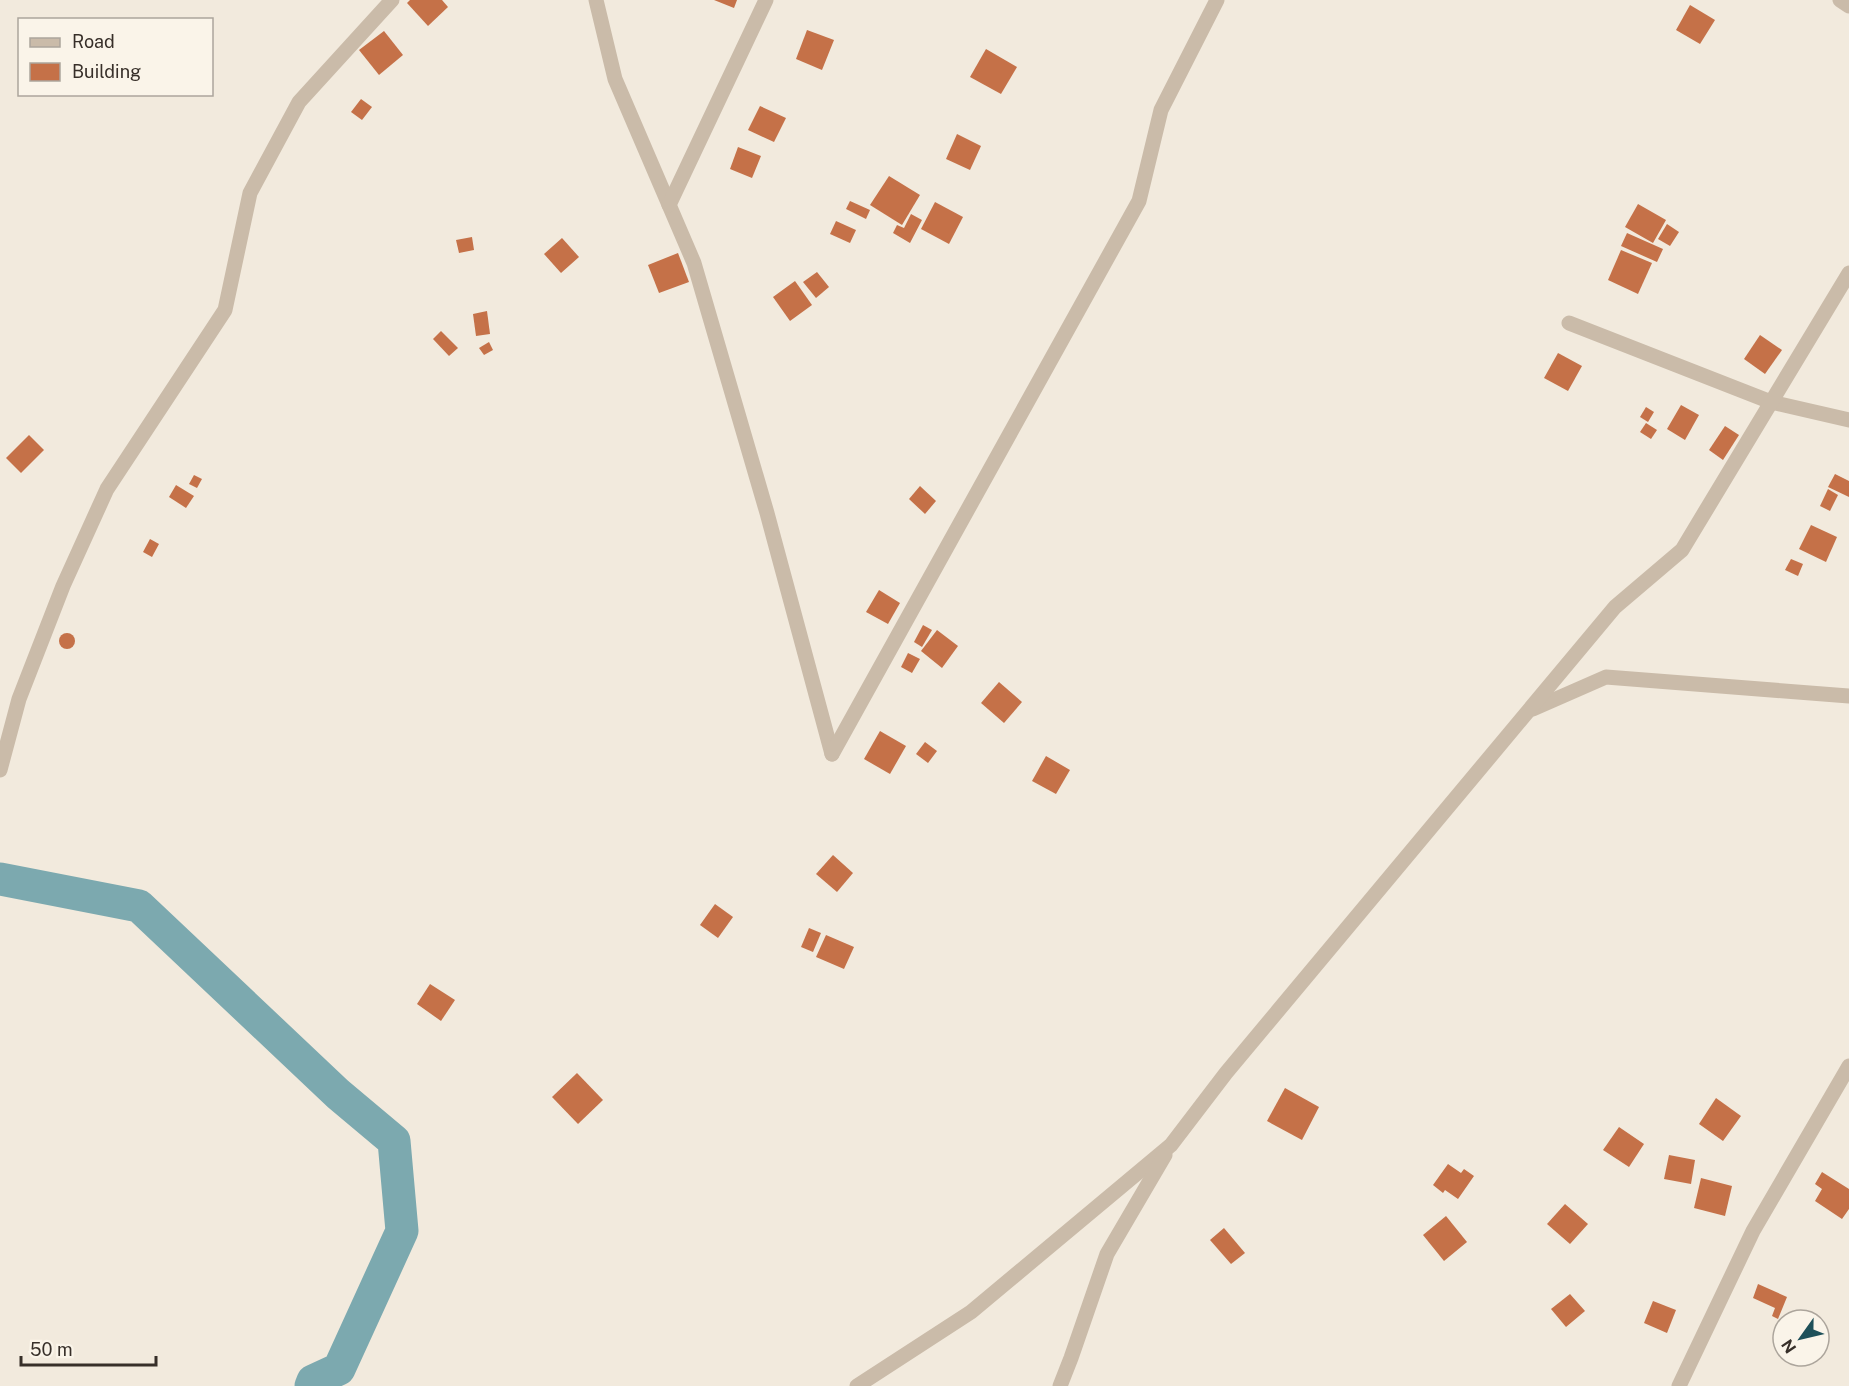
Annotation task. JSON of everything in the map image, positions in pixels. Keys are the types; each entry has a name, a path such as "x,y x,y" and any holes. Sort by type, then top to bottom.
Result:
{"street":[{"path":"0,770 19,699 63,586 107,489 225,310 250,193 299,102 392,0"},
{"path":"597,0 615,79 694,263 767,513 832,754 1139,201 1161,110 1216,0"},
{"path":"669,205 766,0"},
{"path":"1840,0 1849,6"},
{"path":"1060,1386 1107,1254 1171,1145 1226,1073 1616,607 1682,550 1849,273"},
{"path":"1569,323 1771,402 1849,420"},
{"path":"1529,711 1606,677 1849,696"},
{"path":"1678,1386 1753,1231 1849,1066"},
{"path":"857,1386 971,1312 1171,1145"}],"building":[{"path":"410,0 442,0 448,7 428,26 407,3"},
{"path":"714,0 737,0 734,8"},
{"path":"1690,5 1715,20 1700,44 1676,30"},
{"path":"807,30 834,40 822,70 796,59"},
{"path":"384,31 403,55 379,75 359,50"},
{"path":"986,49 1017,67 1001,94 970,77"},
{"path":"361,99 372,107 362,120 351,112"},
{"path":"760,106 786,118 774,142 748,130"},
{"path":"957,134 981,146 970,170 946,159"},
{"path":"738,147 761,156 752,178 730,169"},
{"path":"889,176 920,195 902,225 870,205"},
{"path":"850,201 870,210 866,219 846,209"},
{"path":"935,202 963,217 949,244 921,229"},
{"path":"1638,204 1666,220 1653,243 1625,227"},
{"path":"911,214 922,220 910,243 893,233 897,225 904,228"},
{"path":"836,221 856,230 850,243 830,234"},
{"path":"1667,224 1679,232 1670,246 1658,239"},
{"path":"1627,233 1663,249 1657,262 1621,246"},
{"path":"472,237 474,250 459,253 456,240"},
{"path":"562,238 579,257 561,273 544,254"},
{"path":"1621,250 1652,263 1638,294 1608,280"},
{"path":"678,253 689,282 659,293 648,265"},
{"path":"817,272 829,287 816,298 803,282"},
{"path":"795,281 812,305 790,321 773,297"},
{"path":"487,311 490,334 476,336 473,314"},
{"path":"441,331 458,348 449,356 433,339"},
{"path":"1760,335 1782,350 1765,374 1744,359"},
{"path":"489,342 493,350 484,355 479,348"},
{"path":"1558,353 1582,366 1568,391 1544,378"},
{"path":"1681,405 1699,415 1685,440 1667,429"},
{"path":"1646,407 1654,412 1648,422 1640,417"},
{"path":"1646,423 1657,430 1651,439 1640,432"},
{"path":"1725,426 1739,435 1723,460 1709,450"},
{"path":"29,435 44,450 21,473 6,458"},
{"path":"1835,474 1849,481 1849,497 1828,487"},
{"path":"194,475 202,479 197,488 189,484"},
{"path":"176,485 194,496 186,508 169,497"},
{"path":"920,486 936,501 925,514 909,499"},
{"path":"1828,489 1838,495 1830,511 1820,506"},
{"path":"1811,525 1837,537 1826,562 1799,549"},
{"path":"150,539 159,544 152,557 143,552"},
{"path":"1791,559 1803,564 1798,576 1785,570"},
{"path":"879,590 900,603 888,624 866,612"},
{"path":"923,625 932,630 922,647 914,642"},
{"path":"937,630 958,646 942,668 921,651"},
{"path":"67,633 75,641 67,649 59,641"},
{"path":"908,653 920,659 912,673 901,667"},
{"path":"999,682 1022,702 1004,723 981,703"},
{"path":"880,731 906,746 890,774 864,759"},
{"path":"925,742 937,751 928,763 916,754"},
{"path":"1046,756 1070,770 1056,794 1032,781"},
{"path":"833,855 853,873 837,892 816,874"},
{"path":"715,904 733,917 718,938 700,925"},
{"path":"809,928 821,933 813,952 801,947"},
{"path":"826,935 854,947 844,969 816,957"},
{"path":"430,984 455,1000 441,1021 417,1004"},
{"path":"577,1073 603,1100 578,1124 552,1097"},
{"path":"1285,1088 1319,1107 1302,1140 1267,1121"},
{"path":"1716,1098 1741,1116 1723,1141 1699,1124"},
{"path":"1619,1127 1644,1144 1629,1167 1603,1150"},
{"path":"1669,1155 1695,1160 1691,1184 1664,1179"},
{"path":"1448,1164 1461,1173 1464,1169 1474,1176 1458,1199 1445,1190 1443,1193 1433,1185"},
{"path":"1822,1172 1849,1189 1849,1209 1842,1219 1815,1201 1822,1189 1815,1184"},
{"path":"1701,1178 1732,1186 1725,1216 1694,1208"},
{"path":"1565,1204 1588,1224 1570,1244 1547,1224"},
{"path":"1446,1216 1467,1242 1444,1261 1423,1235"},
{"path":"1224,1228 1245,1253 1231,1264 1210,1240"},
{"path":"1758,1284 1787,1297 1782,1308 1775,1308 1753,1298"},
{"path":"1570,1294 1585,1311 1566,1327 1551,1309"},
{"path":"1653,1301 1676,1310 1667,1333 1644,1323"}],"waterway":[{"path":"0,879 139,906 338,1094 394,1141 402,1231 339,1369 313,1381 311,1386"}]}
